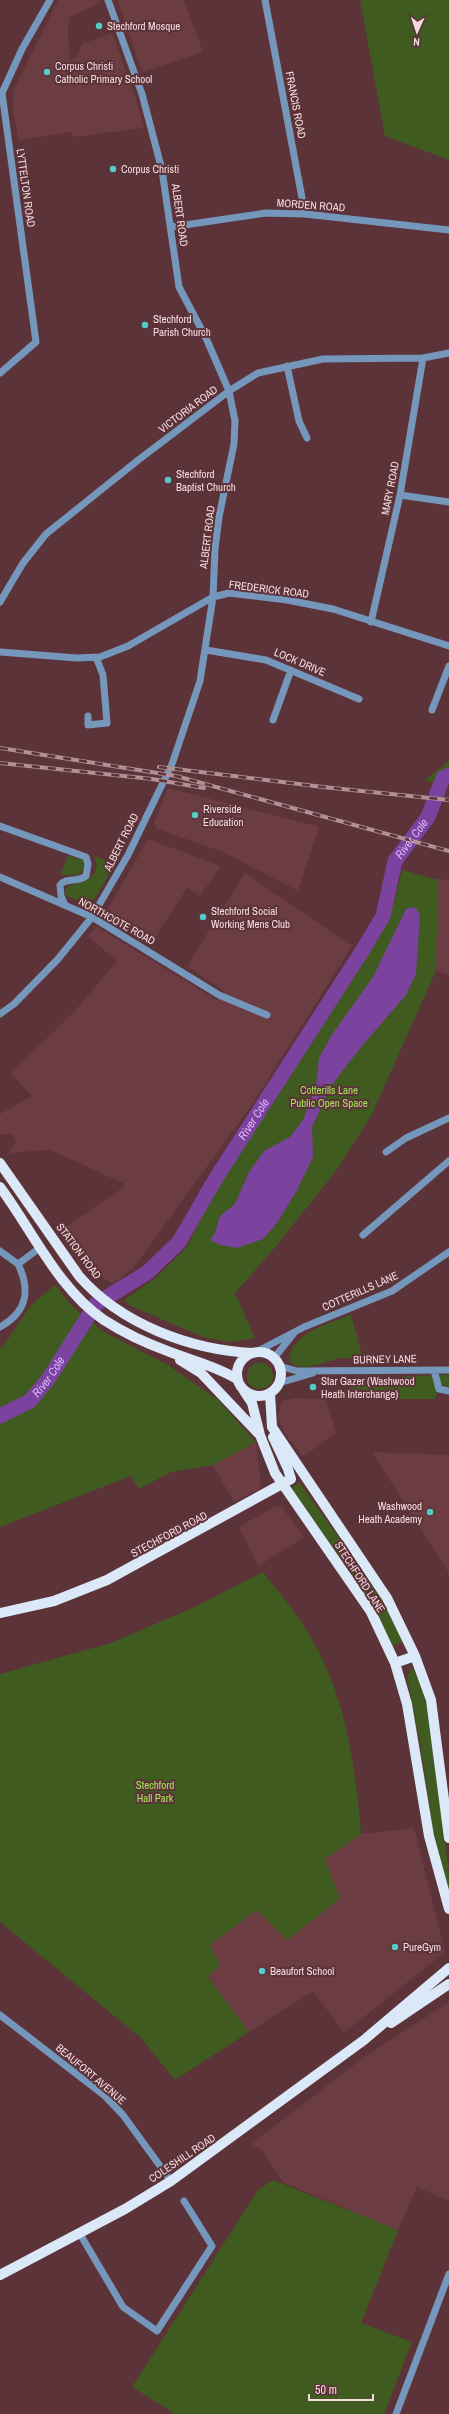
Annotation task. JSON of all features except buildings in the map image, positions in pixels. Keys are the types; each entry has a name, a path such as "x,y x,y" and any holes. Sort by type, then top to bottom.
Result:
{"main road":[{"name":"STATION ROAD","path":"0,1162 14,1180 56,1246 89,1287 114,1307 164,1333 188,1342 214,1349 254,1353"},
{"path":"0,1187 68,1288 80,1300 104,1320 168,1352 201,1373 260,1435"},
{"path":"168,1352 218,1368 237,1379 244,1391 254,1395 270,1393 279,1383 281,1374 277,1362 262,1352 254,1353 240,1362 237,1379"},
{"name":"STECHFORD LANE","path":"244,1391 252,1403 268,1461 282,1484 371,1612 395,1664 407,1704 429,1836 449,1909"},
{"path":"270,1393 274,1439 291,1478 282,1484"},
{"name":"STECHFORD LANE","path":"272,1427 386,1598 415,1656 431,1700 449,1838"},
{"name":"STECHFORD ROAD","path":"0,1613 54,1601 107,1580 282,1484"},
{"path":"395,1664 415,1656"},
{"name":"COLESHILL ROAD","path":"0,2275 80,2234 171,2181 364,2040 449,1968"},
{"name":"COLESHILL ROAD","path":"364,2040 417,2008 449,1984"}],"street":[{"name":"LYTTELTON ROAD","path":"0,373 36,342 2,93 22,49 50,0"},
{"name":"ALBERT ROAD","path":"0,1014 14,1004 58,960 92,917 128,855 172,764 200,681 206,650 213,596 216,541 234,444 235,420 230,391 206,338 179,287 162,170 142,94 108,0"},
{"name":"FRANCIS ROAD","path":"265,0 305,214"},
{"name":"MORDEN ROAD","path":"171,227 266,213 305,214 449,230"},
{"name":"VICTORIA ROAD","path":"0,602 23,563 46,534 137,461 230,391 258,373 323,359 423,358 449,353"},
{"name":"MARY ROAD","path":"371,622 400,495 423,358"},
{"path":"287,366 299,421 306,438"},
{"path":"400,495 449,502"},
{"name":"FREDERICK ROAD","path":"0,652 77,658 96,657 128,646 213,596 229,593 287,600 333,609 449,646"},
{"name":"LOCK DRIVE","path":"206,650 266,660 359,699"},
{"path":"88,716 88,725 106,723 103,675 96,657"},
{"path":"432,710 449,666"},
{"path":"274,720 291,670"},
{"path":"0,826 86,857 88,864 86,876 80,879 64,881 60,885 60,896 65,905"},
{"name":"NORTHCOTE ROAD","path":"0,877 92,917 219,995 267,1015"},
{"path":"386,1152 406,1138 449,1118"},
{"path":"363,1235 449,1160"},
{"path":"18,1264 41,1247"},
{"path":"0,1251 18,1264 25,1291 25,1304 9,1322 0,1327"},
{"name":"COTTERILLS LANE","path":"254,1353 296,1331 392,1291 449,1252"},
{"name":"COTTERILLS LANE","path":"277,1362 296,1331"},
{"name":"BURNEY LANE","path":"277,1362 297,1371 449,1370"},
{"path":"434,1370 439,1389 449,1391"},
{"name":"BURNEY LANE","path":"279,1383 321,1371"},
{"name":"BEAUFORT AVENUE","path":"0,2014 105,2096 123,2115 171,2181"},
{"path":"80,2234 123,2307 157,2331 212,2246 184,2201"},
{"path":"396,2414 449,2274"}],"shaded area":[{"path":"58,0 99,0 100,3 70,17 68,31 70,60 77,57 82,44 112,33 136,100 144,128 73,137 72,132 19,140 12,106 14,89"},
{"path":"118,0 184,0 203,52 142,72"},
{"path":"168,788 319,827 298,891 221,851 157,829 154,823"},
{"path":"148,839 221,866 200,896 187,888 153,941 106,912"},
{"path":"245,873 352,946 253,1103 134,1267 113,1284 92,1270 60,1231 121,1189 125,1184 51,1150 19,1152 7,1155 17,1141 11,1133 0,1135 0,1114 32,1096 11,1073 74,1012 117,961 88,936 97,927 217,1000 225,992 187,966"},
{"path":"437,878 449,881 449,975 436,971"},
{"path":"415,907 420,915 416,974 406,995 361,1047 331,1086 312,1127 313,1157 296,1192 277,1223 263,1239 237,1248 220,1245 210,1240 215,1233 220,1216 235,1204 249,1172 264,1151 290,1137 303,1120 316,1086 319,1058 331,1036 373,977 406,909"},
{"path":"293,1398 326,1399 336,1433 303,1457 284,1432 278,1416 282,1402"},
{"path":"256,1442 261,1483 259,1489 234,1502 213,1465"},
{"name":"Washwood Heath Academy","path":"372,1452 449,1455 449,1573 447,1570"},
{"path":"274,1507 282,1507 304,1537 258,1566 239,1527"},
{"path":"414,1828 445,1952 344,2033 313,1991 249,2032 208,1976 220,1965 210,1945 257,1910 340,1899 325,1859 361,1834"},
{"path":"449,2002 449,2201 417,2187 398,2230 284,2183 262,2150 251,2144 363,2058"}],"green space":[{"path":"360,0 449,0 449,160 385,136"},
{"path":"449,761 449,784 424,781"},
{"path":"68,856 84,860 84,866 81,873 74,875 60,875"},
{"path":"94,856 115,864 96,897 88,904 66,896 65,890 69,885 81,883 91,877 94,873 96,863"},
{"name":"Cotterills Lane Public Open Space","path":"402,870 438,880 436,971 371,1116 336,1171 272,1251 235,1293 255,1338 228,1342 203,1337 131,1306 124,1300 157,1277 187,1247 212,1194 232,1161 275,1101 312,1036 374,943 394,903"},
{"path":"55,1285 72,1306 104,1332 168,1365 217,1399 256,1442 213,1465 171,1472 139,1489 131,1476 0,1527 0,1348 4,1345 30,1306"},
{"path":"351,1315 363,1359 344,1358 302,1367 289,1361 291,1351 296,1343 312,1330"},
{"path":"260,1363 269,1367 273,1376 269,1385 260,1389 251,1385 247,1376 251,1367"},
{"path":"449,1375 449,1387 440,1384 435,1399 326,1399 348,1388 406,1376"},
{"path":"299,1482 383,1599 404,1641 393,1646 373,1609 291,1488"},
{"name":"Stechford Hall Park","path":"263,1572 308,1632 320,1654 338,1697 353,1765 361,1834 325,1859 340,1899 287,1940 257,1910 210,1945 220,1965 208,1977 249,2032 175,2080 141,2038 0,1922 0,1674 111,1643 199,1605"},
{"path":"411,1668 414,1669 429,1716 437,1768 449,1872 449,1898 435,1842 420,1743 407,1677"},
{"path":"273,2180 398,2230 361,2323 412,2342 384,2414 171,2414 172,2412 132,2387 258,2190"}],"waterway":[{"name":"River Cole","path":"0,1416 30,1401 49,1378 96,1304 148,1272 179,1242 216,1178 383,916 395,861 428,817 443,778 449,775"}],"railway":[{"path":"0,748 176,776 449,851"},
{"path":"0,763 152,779 204,788"},
{"path":"159,767 323,787 449,800"}],"place":[{"name":"Stechford Mosque","path":"99,26"},
{"name":"Corpus Christi Catholic Primary School","path":"47,72"},
{"name":"Corpus Christi","path":"113,169"},
{"name":"Stechford Parish Church","path":"145,325"},
{"name":"Stechford Baptist Church","path":"168,480"},
{"name":"Riverside Education","path":"195,815"},
{"name":"Stechford Social Working Mens Club","path":"203,917"},
{"name":"Star Gazer (Washwood Heath Interchange)","path":"313,1387"},
{"name":"Washwood Heath Academy","path":"430,1512"},
{"name":"PureGym","path":"395,1947"},
{"name":"Beaufort School","path":"262,1971"}]}
